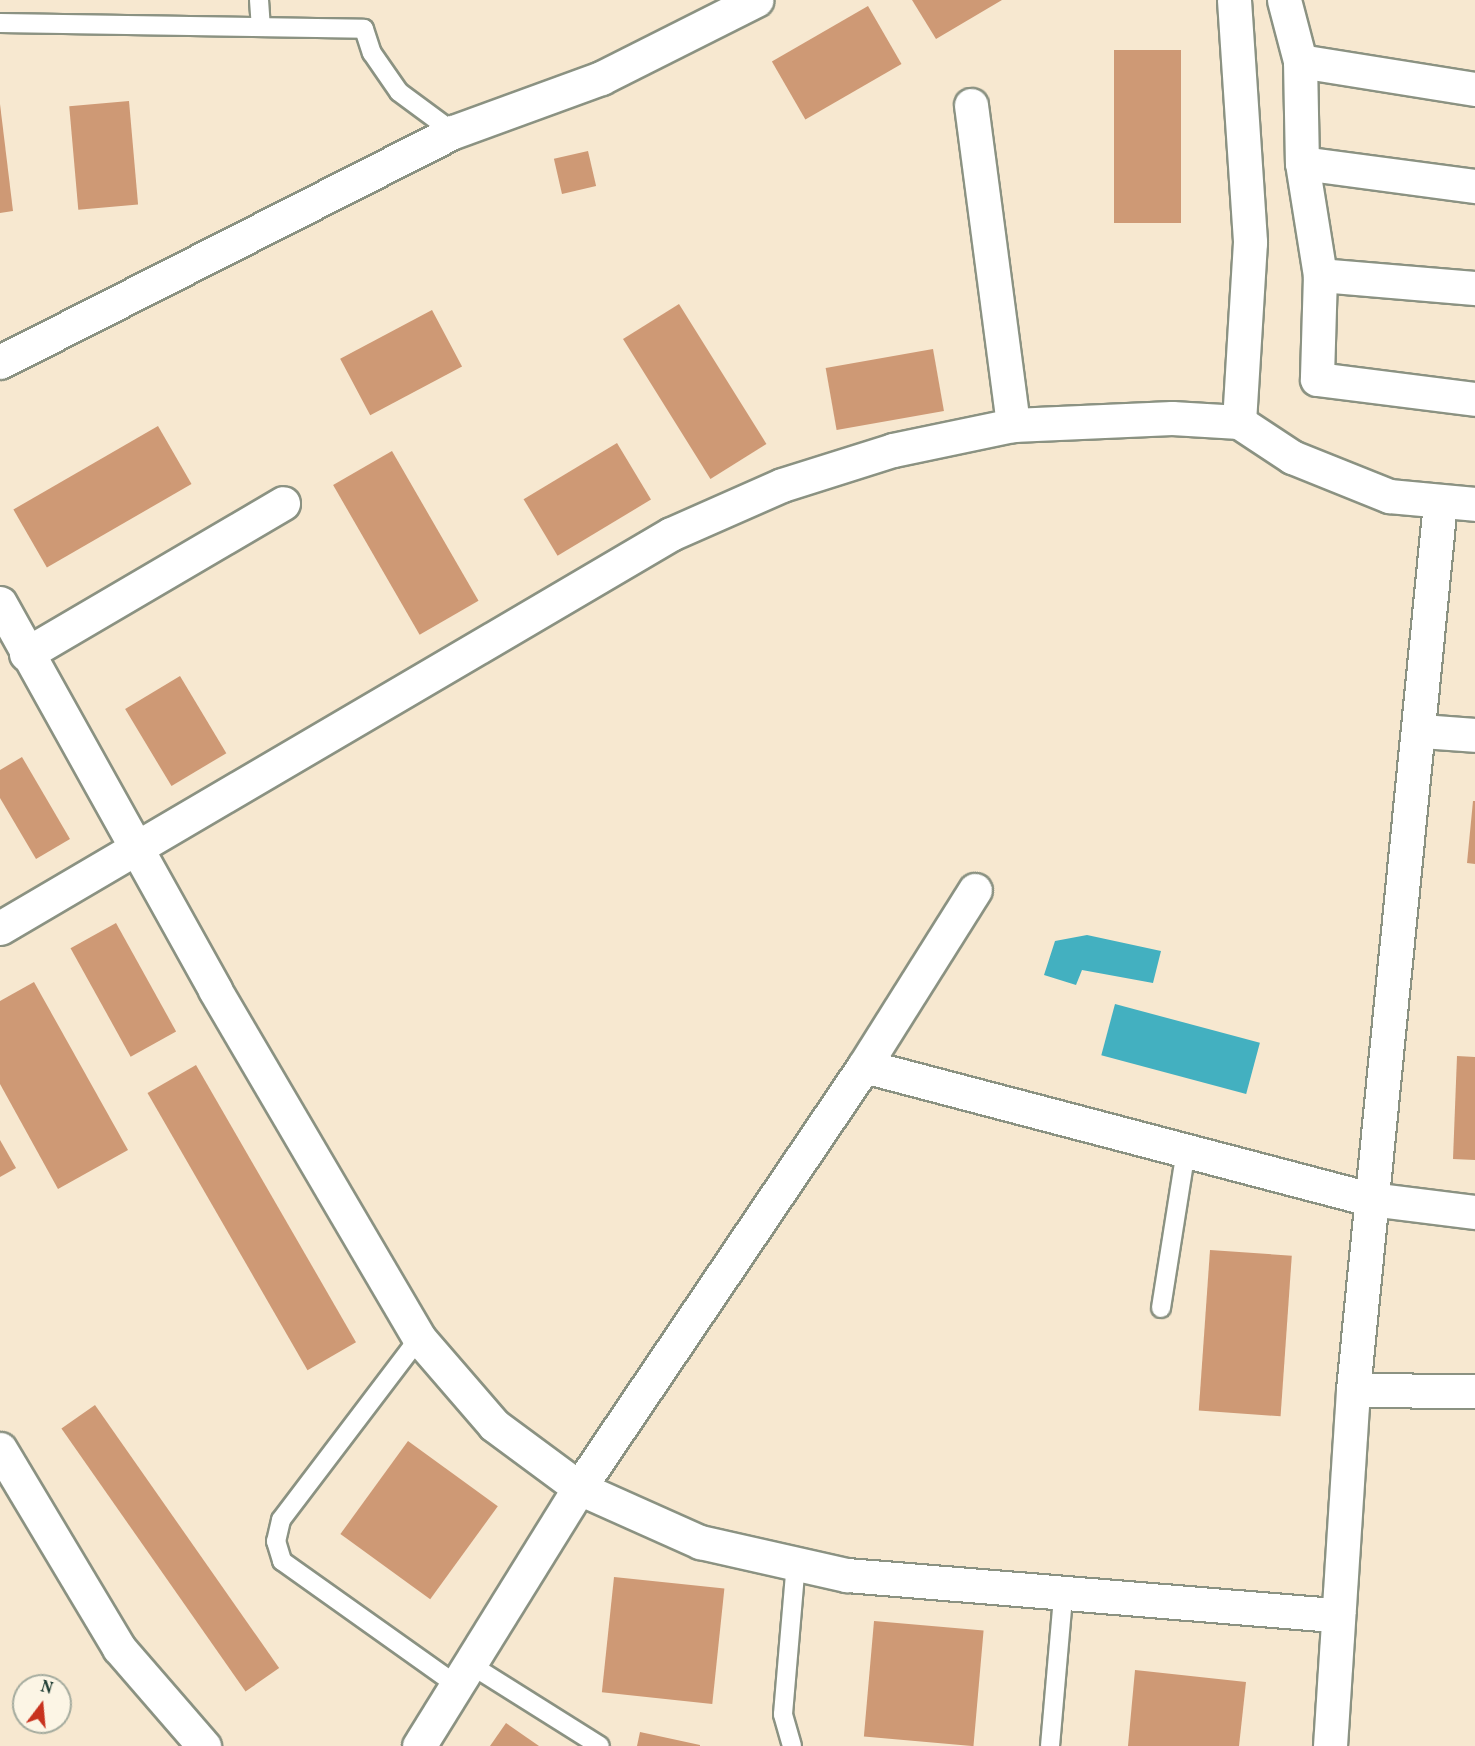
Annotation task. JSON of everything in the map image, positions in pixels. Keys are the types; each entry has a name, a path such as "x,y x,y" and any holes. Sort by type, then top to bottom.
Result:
{"street":[{"path":"0,362 453,132 601,78 756,0"},
{"path":"1234,0 1250,242 1239,422"},
{"path":"1284,0 1300,61 1302,163 1320,275 1317,378 1475,399"},
{"path":"1300,61 1475,89"},
{"path":"971,105 1013,425"},
{"path":"1302,163 1475,186"},
{"path":"1320,275 1475,288"},
{"path":"0,928 137,850 671,534 826,471 893,450 1013,425 1172,418 1239,422 1292,457 1389,496 1475,504"},
{"path":"1330,1746 1353,1390 1370,1199 1421,731 1440,502"},
{"path":"26,654 283,503"},
{"path":"0,603 26,654 137,850 419,1338 494,1425 579,1488 700,1542 847,1575 1063,1596 1338,1615"},
{"path":"1421,731 1475,735"},
{"path":"420,1746 579,1488 864,1066 975,890"},
{"path":"864,1066 1370,1199 1475,1212"},
{"path":"1353,1390 1475,1391"},
{"path":"0,1449 119,1648 204,1746"}],"lane":[{"path":"259,0 261,27"},
{"path":"0,22 364,29 372,53 399,92 453,132"},
{"path":"1161,1308 1186,1150"},
{"path":"419,1338 281,1520 276,1541 282,1561 465,1676 600,1746"},
{"path":"792,1746 783,1714 796,1563"},
{"path":"1050,1746 1063,1596"}],"water":[{"path":"1087,935 1161,951 1153,983 1082,970 1076,985 1044,975 1055,941"},
{"path":"1115,1004 1260,1043 1246,1094 1101,1055"}],"building":[{"path":"912,0 1002,0 936,39"},
{"path":"868,6 902,64 805,120 772,62"},
{"path":"1114,50 1181,50 1181,223 1114,223"},
{"path":"129,101 138,205 78,210 69,106"},
{"path":"0,104 13,211 0,213"},
{"path":"588,151 596,186 562,194 554,159"},
{"path":"679,304 766,444 710,479 623,339"},
{"path":"432,310 462,367 370,415 340,359"},
{"path":"933,349 944,411 837,430 826,368"},
{"path":"158,426 192,484 47,568 13,510"},
{"path":"617,443 651,500 558,556 524,499"},
{"path":"392,451 479,601 420,635 333,485"},
{"path":"180,676 226,753 171,786 125,709"},
{"path":"22,757 70,839 36,859 0,798 0,770"},
{"path":"1473,801 1475,801 1475,864 1467,863"},
{"path":"116,923 176,1031 131,1057 71,948"},
{"path":"34,982 128,1150 58,1189 0,1084 0,1001"},
{"path":"1457,1056 1475,1057 1475,1160 1453,1159"},
{"path":"196,1065 356,1342 308,1370 148,1093"},
{"path":"0,1140 16,1168 0,1177"},
{"path":"1210,1250 1292,1256 1281,1416 1199,1411"},
{"path":"95,1405 279,1668 246,1691 61,1429"},
{"path":"408,1441 498,1506 430,1599 340,1534"},
{"path":"614,1577 724,1589 712,1704 602,1692"},
{"path":"874,1621 984,1631 973,1746 864,1737"},
{"path":"1135,1670 1246,1682 1239,1746 1128,1746"},
{"path":"506,1723 539,1746 490,1746"},
{"path":"640,1732 700,1745 700,1746 637,1746"}]}
